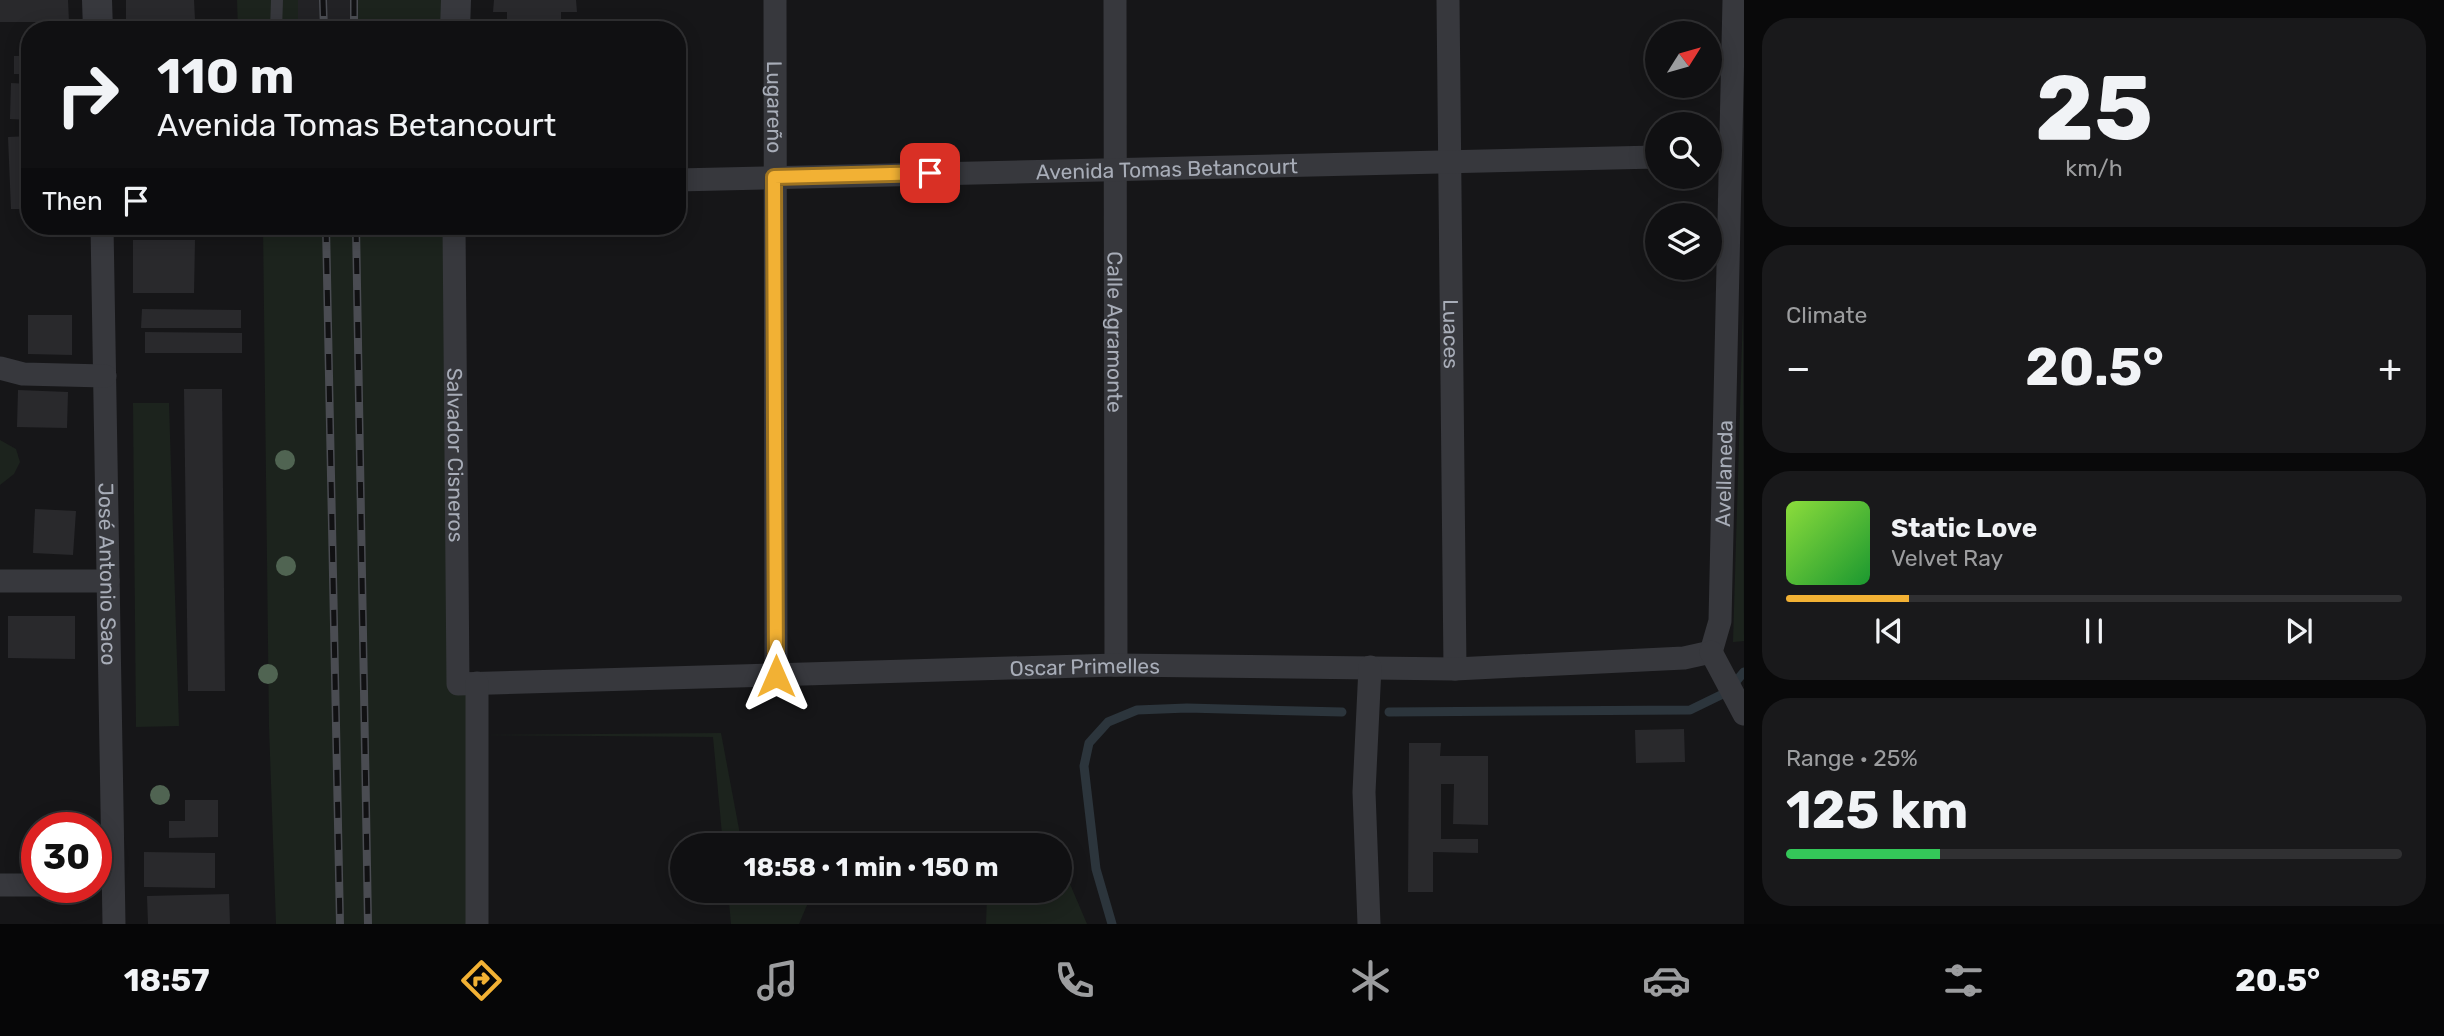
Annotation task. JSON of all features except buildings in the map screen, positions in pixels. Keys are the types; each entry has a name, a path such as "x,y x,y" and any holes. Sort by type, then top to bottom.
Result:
{"street":[{"path":"97,0 98,21"},
{"path":"455,21 456,0"},
{"name":"Lugareño","path":"775,0 776,676"},
{"name":"Calle Agramonte","path":"1115,0 1113,167 1116,665"},
{"name":"Luaces","path":"1448,0 1455,669"},
{"name":"Avellaneda","path":"1711,652 1720,621 1728,155 1734,0"},
{"name":"Avenida Tomas Betancourt","path":"686,180 1113,167 1645,157"},
{"name":"José Antonio Saco","path":"103,235 108,581 106,812"},
{"name":"Salvador Cisneros","path":"454,235 477,924"},
{"path":"0,368 23,374 105,376"},
{"path":"0,581 108,581"},
{"path":"1711,652 1742,709"},
{"name":"Oscar Primelles","path":"467,684 1116,665 1455,669 1684,658 1711,652"},
{"path":"1369,924 1364,792 1370,667"},
{"path":"0,885 21,886"},
{"name":"José Antonio Saco","path":"109,903 114,924"}],"lane":[{"path":"276,0 276,21"}],"shaded area":[{"path":"237,0 298,0 298,21 238,21"},
{"path":"298,0 380,0 381,21 298,21"},
{"path":"351,0 456,0 455,21 350,21"},
{"path":"263,235 454,235 467,735 721,733 740,833 722,833 713,737 468,735 473,924 276,924 269,727"},
{"path":"1743,309 1744,641 1733,642"},
{"path":"133,403 169,403 179,726 136,727"},
{"path":"0,440 16,449 20,462 14,474 0,485"},
{"path":"1072,889 1087,924 986,924 987,903 1072,903"},
{"path":"729,903 808,903 799,924 731,924"}],"waterway":[{"path":"1389,712 1690,710 1727,692 1744,672"},
{"path":"1112,924 1096,869 1084,766 1089,743 1108,722 1137,710 1187,708 1342,712"}],"railway":[{"path":"323,0 324,21"},
{"path":"354,0 354,21"},
{"path":"326,235 340,924"},
{"path":"356,235 368,924"}],"route":[{"path":"776,676 774,177 930,173"}]}
